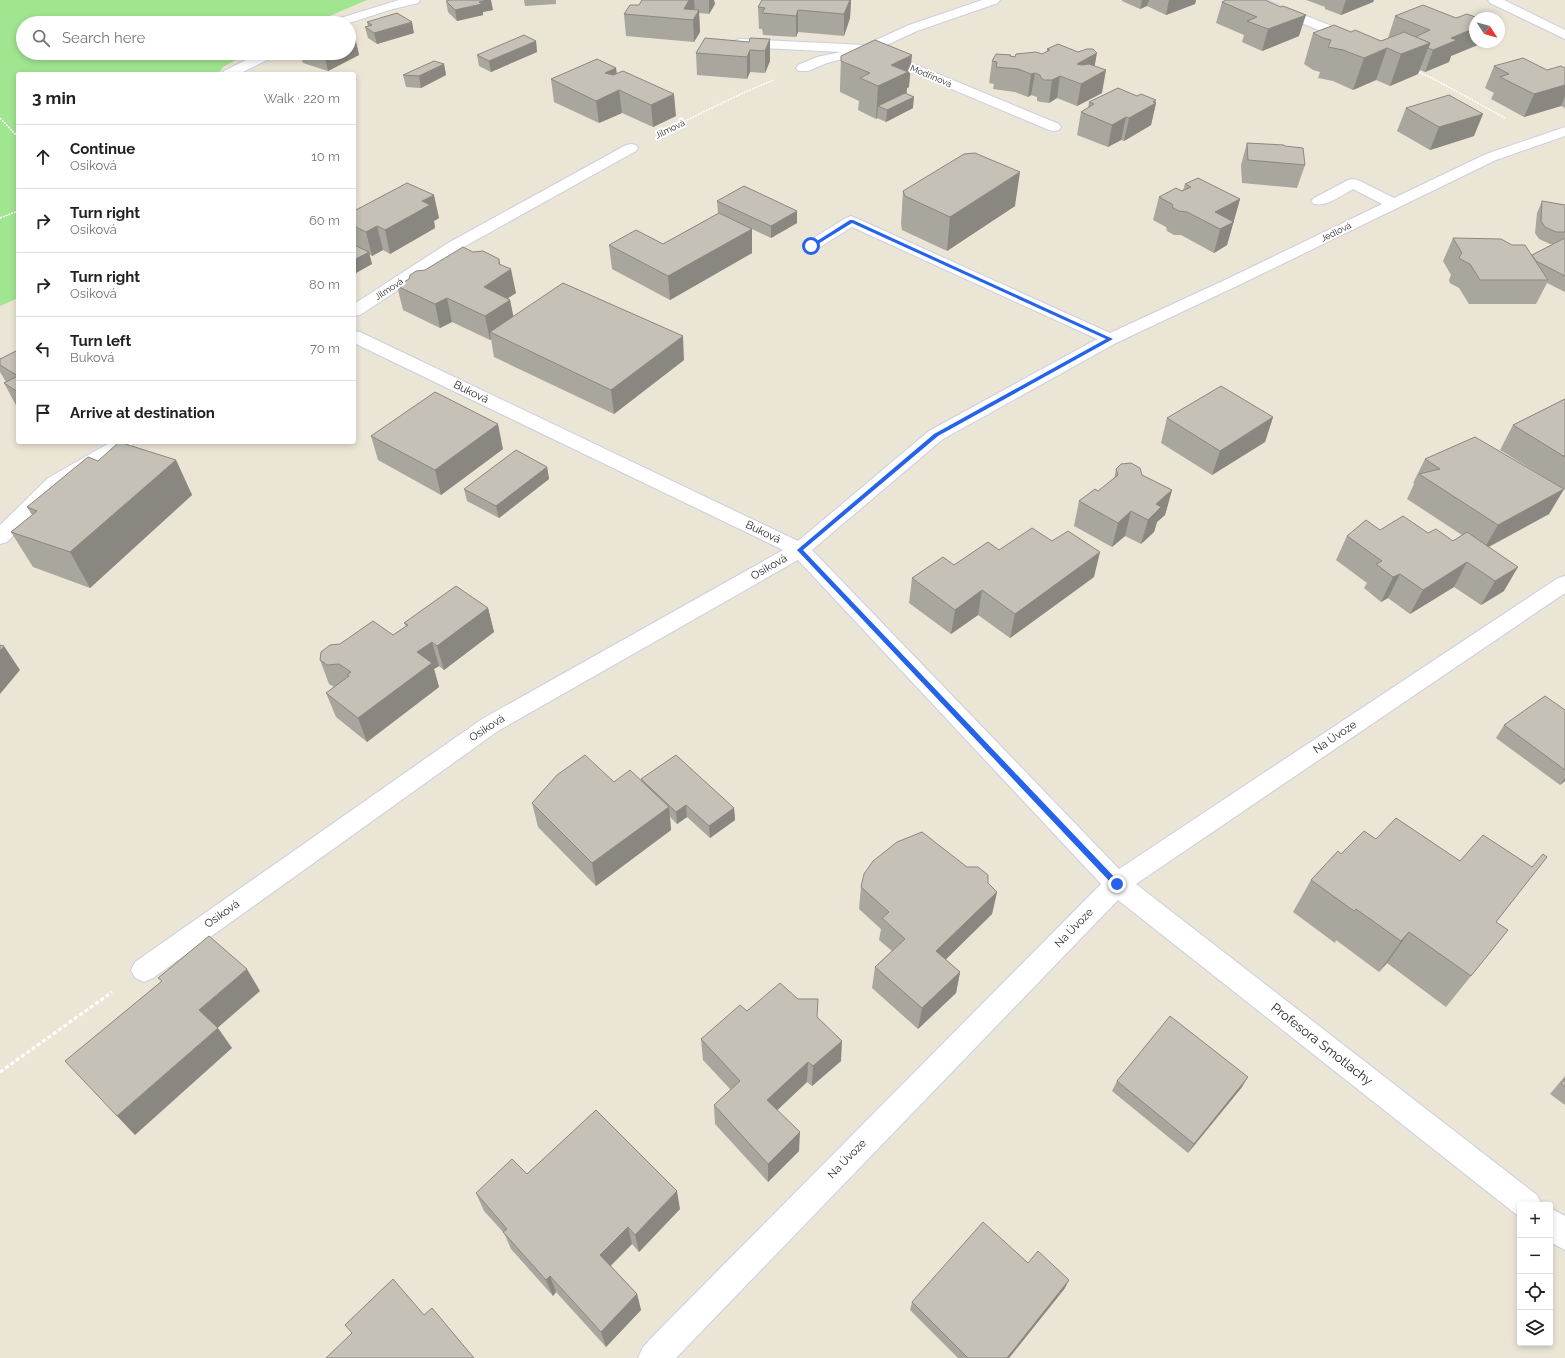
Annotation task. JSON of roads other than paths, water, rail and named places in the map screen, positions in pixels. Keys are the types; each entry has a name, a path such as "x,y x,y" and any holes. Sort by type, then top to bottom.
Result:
{"street":[{"path":"356,17 389,6 414,0"},
{"path":"803,68 822,60 867,49 913,28 994,0"},
{"path":"1256,0 1383,51"},
{"path":"1494,0 1565,35"},
{"path":"730,42 867,49"},
{"name":"Modřínová","path":"867,49 1054,127"},
{"path":"233,72 256,60"},
{"name":"Jedlová","path":"1110,339 1233,282 1491,157 1565,130"},
{"name":"Jilmová","path":"356,310 454,246 631,148"},
{"path":"1319,201 1353,183 1394,204"},
{"path":"811,246 851,221 1110,339"},
{"name":"Buková","path":"356,337 800,550 1117,884"},
{"name":"Osiková","path":"144,970 490,725 800,550 936,435 1110,339"},
{"path":"0,537 55,482 122,444"},
{"name":"Na Úvoze","path":"654,1358 1117,884 1565,583"},
{"name":"Profesora Smotlachy","path":"1117,884 1523,1202"},
{"path":"1553,1225 1565,1235"}]}
